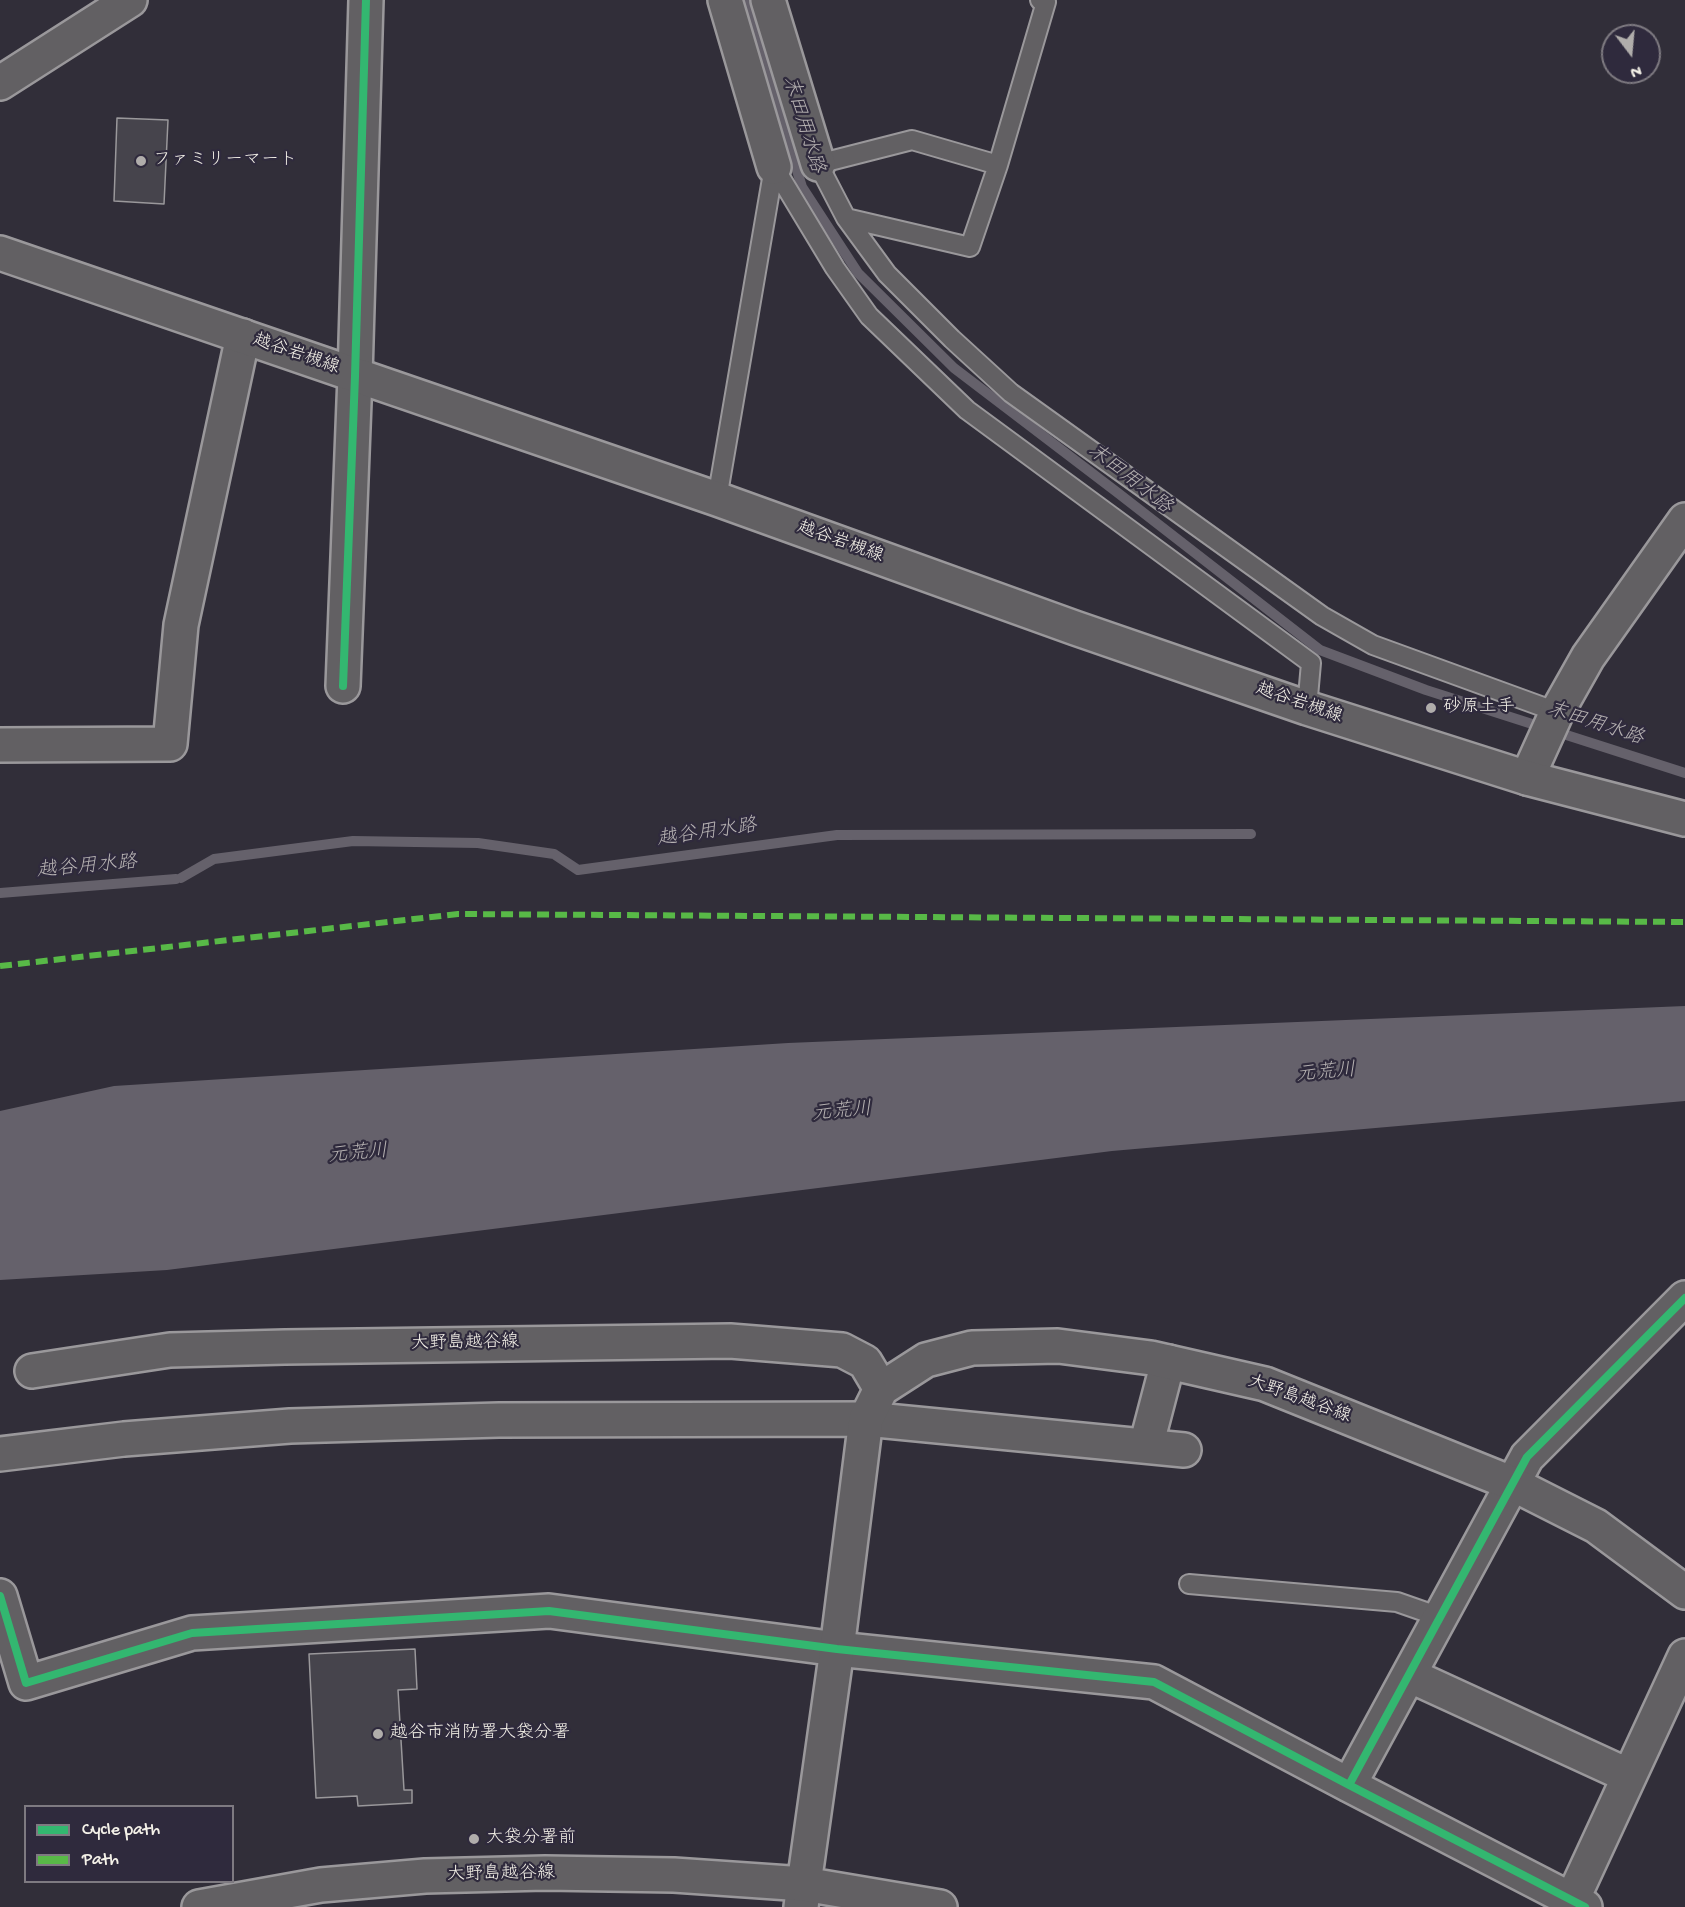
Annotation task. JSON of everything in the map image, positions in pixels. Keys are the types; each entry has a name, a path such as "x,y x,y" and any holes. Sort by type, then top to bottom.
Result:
{"street":[{"path":"0,83 130,0"},
{"path":"343,686 366,0"},
{"path":"725,0 774,167"},
{"path":"768,0 818,164"},
{"name":"越谷岩槻線","path":"0,253 717,499 1075,628 1307,708 1527,778 1685,819"},
{"path":"0,745 170,744 182,625 243,336"},
{"path":"1527,778 1551,725 1588,657 1685,520"},
{"path":"1348,1785 1527,1457 1685,1298"},
{"name":"大野島越谷線","path":"32,1371 170,1350 730,1341 842,1350 865,1362 881,1389 926,1360 972,1348 1058,1346 1151,1358 1264,1384 1511,1483 1596,1526 1685,1592"},
{"path":"1146,1446 1168,1362"},
{"path":"803,1895 866,1419 881,1389"},
{"path":"0,1454 124,1439 290,1426 510,1420 866,1419 1184,1450"},
{"path":"0,1596 27,1683 192,1633 549,1611 837,1649 1154,1682 1578,1904 1629,1776 1685,1656"},
{"path":"1409,1676 1629,1776"},
{"name":"大野島越谷線","path":"199,1907 321,1885 425,1876 545,1873 674,1875 803,1895 940,1907"}],"lane":[{"path":"846,218 970,247 998,165 1046,2 1040,0"},
{"path":"998,165 912,140 818,164 846,218 886,274 1011,393 1322,616 1373,645 1551,725"},
{"path":"717,499 774,167"},
{"path":"774,167 835,268 869,316 967,410 1311,663 1307,708"},
{"path":"1190,1584 1397,1602 1440,1617"}],"water":[{"name":"元荒川","path":"1685,1006 1685,1101 1112,1151 167,1270 0,1280 0,1111 114,1086 788,1043"}],"building":[{"name":"ファミリーマート","path":"117,118 168,120 164,204 114,201"},
{"path":"415,1649 417,1689 398,1690 404,1790 412,1790 412,1803 358,1806 357,1796 316,1798 309,1654"}],"waterway":[{"name":"末田用水路","path":"745,0 802,187 858,273 954,368 1320,650 1426,690 1685,773"},
{"name":"越谷用水路","path":"181,878 214,859 353,841 478,843 554,854 578,870 837,835 1251,834"},
{"name":"越谷用水路","path":"0,893 176,879"}],"marked path":[{"path":"0,966 458,914 1685,922"}],"cycle path":[{"path":"343,686 366,0"},
{"path":"1349,1785 1527,1457 1685,1298"},
{"path":"0,1596 26,1683 192,1633 549,1611 837,1649 1154,1682 1585,1907"}],"place":[{"name":"ファミリーマート","path":"141,161"},
{"name":"砂原土手","path":"1431,708"},
{"name":"越谷市消防署大袋分署","path":"378,1734"},
{"name":"大袋分署前","path":"474,1839"}]}
